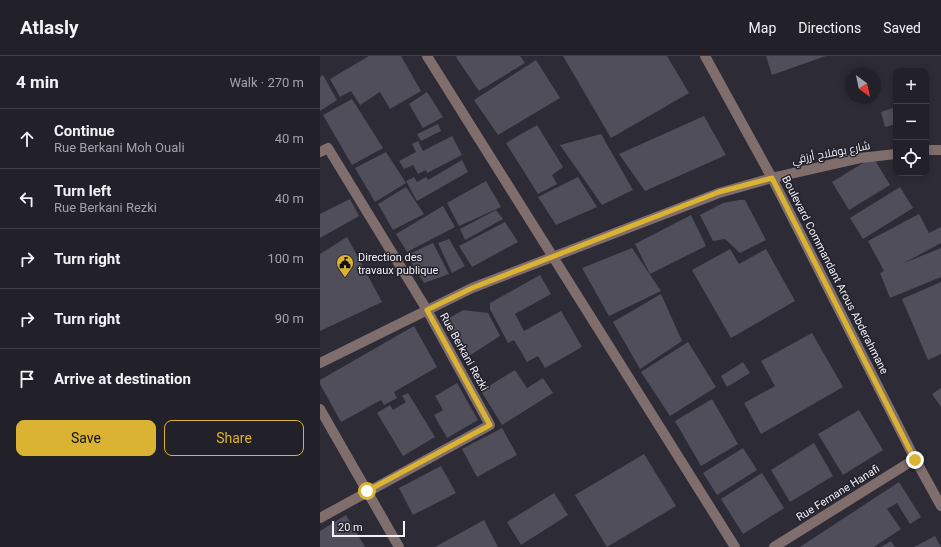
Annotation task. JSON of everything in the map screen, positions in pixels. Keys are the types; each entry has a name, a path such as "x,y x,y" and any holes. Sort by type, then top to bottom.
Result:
{"street":[{"path":"427,56 736,547"},
{"name":"Boulevard Commandant Arous Abderahmane","path":"705,56 772,178 915,460 941,506"},
{"name":"Rue Berkani Rezki","path":"324,150 427,310 490,425 367,491"},
{"path":"929,150 941,150"},
{"name":"شارع بوفلاح أرزقي","path":"320,363 472,288 719,192 860,158 893,154"},
{"path":"320,408 399,547"},
{"name":"Rue Fernane Hanafi","path":"774,547 915,460"},
{"path":"320,518 367,491"}],"building":[{"path":"369,56 401,56 421,91 390,109 380,92 360,105 351,91 340,97 330,79"},
{"path":"520,56 525,63 479,91 456,57"},
{"path":"563,56 667,56 689,93 611,138"},
{"path":"766,56 826,56 772,75"},
{"path":"536,60 560,98 498,135 474,100"},
{"path":"323,75 337,100 320,111 320,77"},
{"path":"427,92 443,117 423,128 409,104"},
{"path":"352,99 383,148 352,165 323,115"},
{"path":"893,108 893,125 885,127 881,112"},
{"path":"704,116 726,155 645,191 619,154"},
{"path":"438,124 441,131 421,141 417,134"},
{"path":"537,125 563,167 552,175 557,184 538,194 506,143"},
{"path":"601,134 633,190 602,205 560,145"},
{"path":"452,136 462,155 427,173 426,170 418,174 413,165 404,169 399,161 416,152 412,144 418,141 423,151"},
{"path":"386,152 406,183 375,202 355,168"},
{"path":"873,157 890,185 849,210 832,182"},
{"path":"462,160 468,172 417,201 406,181 414,177 417,182 426,177 428,180"},
{"path":"578,177 597,207 556,225 538,197"},
{"path":"486,181 501,207 459,226 447,203"},
{"path":"406,187 424,214 393,230 378,204"},
{"path":"900,187 913,208 863,239 850,218"},
{"path":"350,199 359,216 320,238 320,214"},
{"path":"745,200 766,240 740,253 725,239 713,241 700,215 723,203"},
{"path":"443,206 455,227 407,252 396,234"},
{"path":"496,210 503,219 465,240 460,229"},
{"path":"919,214 929,233 941,227 941,243 904,263 941,248 941,277 890,298 880,273 884,271 868,241"},
{"path":"691,215 706,246 650,274 635,244"},
{"path":"505,222 518,242 472,267 459,246"},
{"name":"Direction des travaux publique","path":"347,237 382,302 320,331 320,254"},
{"path":"449,239 465,266 452,273 438,243"},
{"path":"433,243 449,274 424,283 407,255"},
{"path":"632,248 661,291 609,316 582,268"},
{"path":"730,249 739,264 766,249 795,301 731,338 692,270"},
{"path":"540,275 551,294 515,314 524,331 561,311 582,347 545,368 538,356 527,362 514,340 508,343 490,309 490,303"},
{"path":"941,282 941,354 928,360 902,299"},
{"path":"661,294 682,341 640,369 613,322"},
{"path":"463,310 488,313 500,336 466,358 444,321"},
{"path":"414,326 437,367 394,392 397,398 384,405 381,400 341,422 320,384 320,380"},
{"path":"812,333 843,387 761,434 744,403 775,386 761,361"},
{"path":"688,342 716,387 670,416 641,372"},
{"path":"743,362 750,373 727,387 721,376"},
{"path":"515,370 527,388 543,378 553,393 502,425 481,391"},
{"path":"457,383 478,420 447,438 434,415 443,410 435,396"},
{"path":"941,388 941,407 932,394"},
{"path":"408,393 435,437 403,456 377,413 390,405 393,410 406,402 402,396"},
{"path":"712,399 738,444 701,466 675,421"},
{"path":"859,410 883,450 843,475 818,434"},
{"path":"502,428 517,455 477,477 462,449"},
{"path":"814,443 833,476 790,502 771,470"},
{"path":"743,448 757,470 717,495 703,473"},
{"path":"644,454 676,506 607,547 575,495"},
{"path":"441,466 456,493 413,515 399,488"},
{"path":"762,473 784,508 743,534 721,499"},
{"path":"899,482 921,517 910,524 897,503 887,509 901,529 874,547 800,547"},
{"path":"554,493 568,515 521,545 507,522"},
{"path":"346,515 365,547 320,547 320,531"},
{"path":"484,520 498,547 435,547"},
{"path":"935,536 941,547 914,547"},
{"path":"891,541 895,547 881,547"}],"place":[{"name":"Direction des travaux publique","path":"345,278"}],"route":[{"path":"367,491 490,425 427,310 472,288 719,192 772,178 915,460"}]}
